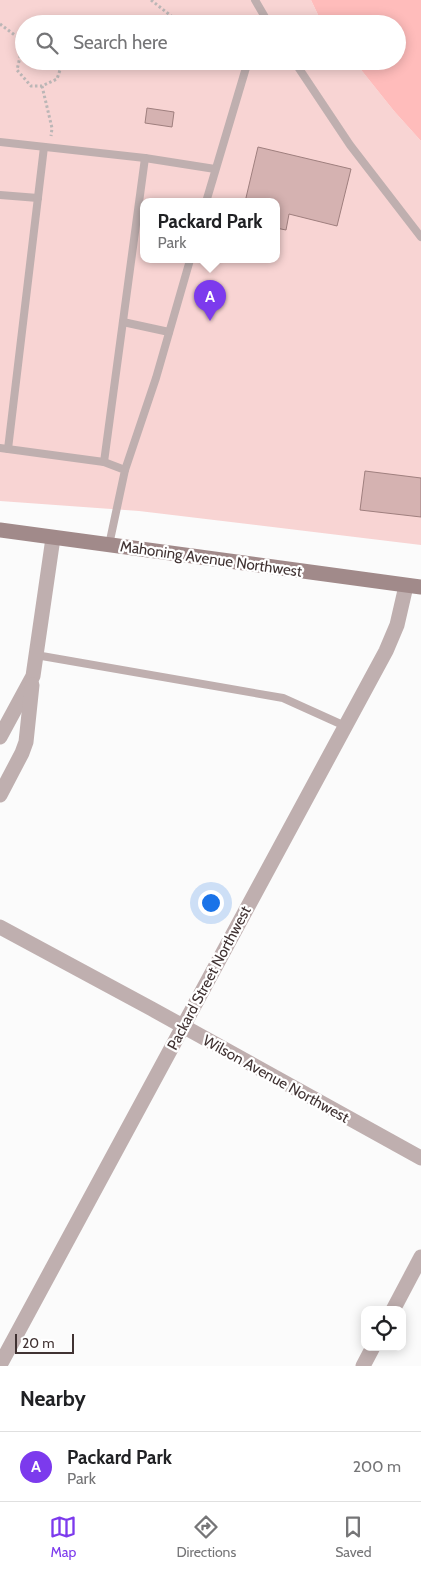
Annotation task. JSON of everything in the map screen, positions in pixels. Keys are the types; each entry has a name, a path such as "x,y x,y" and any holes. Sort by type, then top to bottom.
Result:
{"main road":[{"name":"Mahoning Avenue Northwest","path":"0,530 413,586"}],"street":[{"path":"0,795 26,742 33,676 53,538"},
{"name":"Packard Street Northwest","path":"0,1365 386,650 413,586"},
{"path":"0,737 33,676"},
{"name":"Wilson Avenue Northwest","path":"0,927 421,1158"},
{"path":"395,1306 421,1257"},
{"path":"363,1366 371,1351"}],"lane":[{"path":"255,0 263,15"},
{"path":"207,198 245,70"},
{"path":"300,70 350,145 421,237"},
{"path":"0,142 145,158 215,169"},
{"path":"47,147 38,198 4,448 104,462 125,470"},
{"path":"104,462 145,158"},
{"path":"0,195 38,198"},
{"path":"109,545 125,470 156,378 189,263"},
{"path":"123,322 169,332"},
{"path":"36,655 284,698 345,726"}],"path":[{"path":"152,0 171,15"},
{"path":"0,24 15,35"},
{"path":"17,70 31,86 42,86 57,79 60,70"},
{"path":"42,86 52,128 47,147"}],"shaded area":[{"path":"0,0 311,0 318,15 15,15 15,70 361,70 421,141 421,545 139,511 0,501"},
{"path":"311,0 421,0 421,141 361,70 406,70 406,15 318,15"}],"building":[{"path":"147,108 174,112 172,127 145,123"},
{"path":"258,147 351,169 337,226 289,214 286,230 280,229 280,198 246,198"},
{"path":"365,471 421,478 421,517 360,510"}],"place":[{"name":"Packard Park","path":"210,321"}]}
